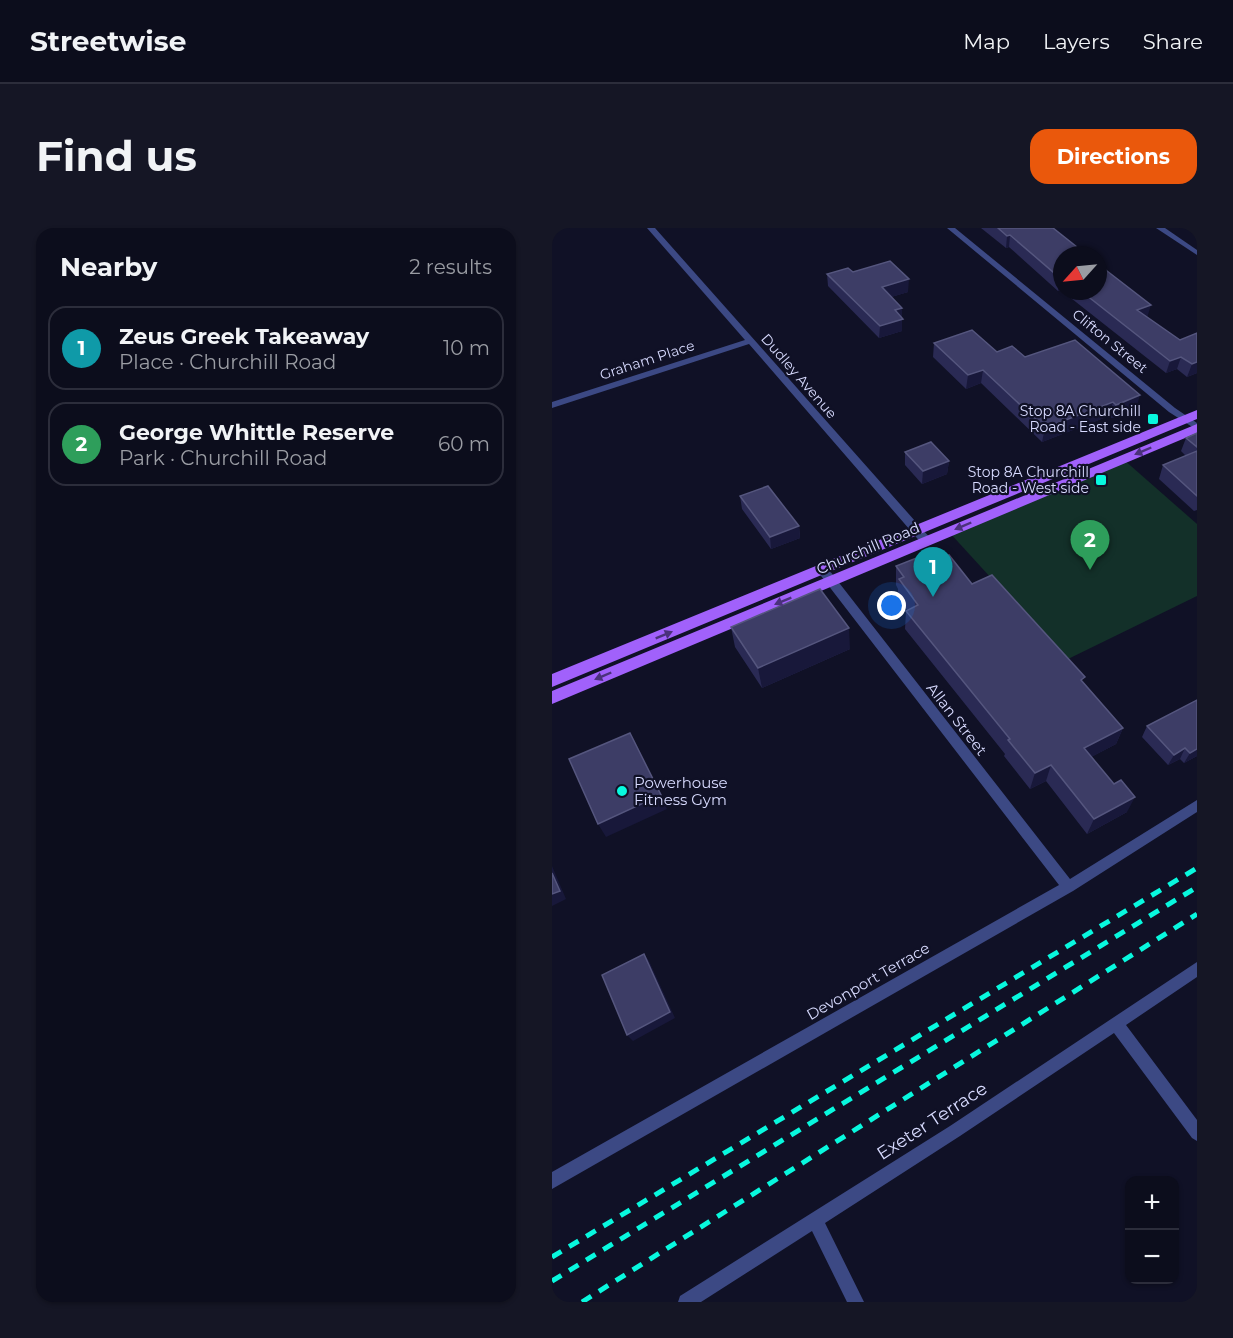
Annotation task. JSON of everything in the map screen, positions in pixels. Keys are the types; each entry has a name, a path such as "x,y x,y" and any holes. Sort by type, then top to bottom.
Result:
{"main road":[{"name":"Churchill Road","path":"552,681 1190,416"},
{"name":"Churchill Road","path":"552,698 1197,428"}],"street":[{"name":"Dudley Avenue","path":"651,228 927,542"},
{"name":"Clifton Street","path":"951,228 1190,416 1197,428"},
{"path":"1160,228 1197,253"},
{"name":"Graham Place","path":"552,405 750,341"},
{"name":"Allan Street","path":"822,569 1068,887"},
{"name":"Devonport Terrace","path":"552,1180 1068,887 1197,805"},
{"name":"Exeter Terrace","path":"686,1302 955,1131 1197,969"},
{"path":"1116,1023 1197,1133"},
{"path":"814,1219 856,1302"}],"green space":[{"path":"1123,459 1197,524 1197,596 1066,660 949,532"}],"building":[{"path":"998,228 1053,228 1076,246 1053,246 1053,272 1010,235 1007,236"},
{"path":"890,261 909,279 882,287 902,308 895,310 903,319 880,326 827,274 848,268 853,272"},
{"path":"1107,271 1151,305 1137,310 1180,340 1197,333 1197,362 1192,364 1181,357 1170,361 1092,300 1107,300"},
{"path":"972,330 997,352 1012,346 1025,357 1075,340 1140,395 1116,405 1113,402 1045,428 983,370 968,375 934,343"},
{"path":"1197,433 1197,447 1186,438"},
{"path":"931,442 949,461 923,471 905,452"},
{"path":"1197,451 1197,496 1163,465"},
{"path":"768,486 799,526 770,537 740,496"},
{"path":"927,554 933,561 949,555 972,584 992,575 1085,677 1081,680 1123,728 1084,748 1114,784 1121,780 1135,797 1094,819 1051,765 1035,773 906,611 918,605 899,579 904,577 896,566"},
{"path":"820,589 849,628 758,668 731,627"},
{"path":"1197,700 1197,749 1190,753 1185,748 1174,755 1147,726"},
{"name":"Powerhouse Fitness Gym","path":"630,733 661,795 598,824 569,759"},
{"path":"552,873 560,891 552,894"},
{"path":"644,954 670,1012 627,1035 602,975"}],"railway":[{"path":"552,1257 1197,868"},
{"path":"552,1281 1197,887"},
{"path":"582,1302 1197,914"}],"place":[{"name":"Stop 8A Churchill Road - East side","path":"1153,419"},
{"name":"Stop 8A Churchill Road - West side","path":"1101,480"},
{"name":"George Whittle Reserve","path":"1090,570"},
{"name":"Zeus Greek Takeaway","path":"933,597"},
{"name":"Powerhouse Fitness Gym","path":"622,791"}]}
